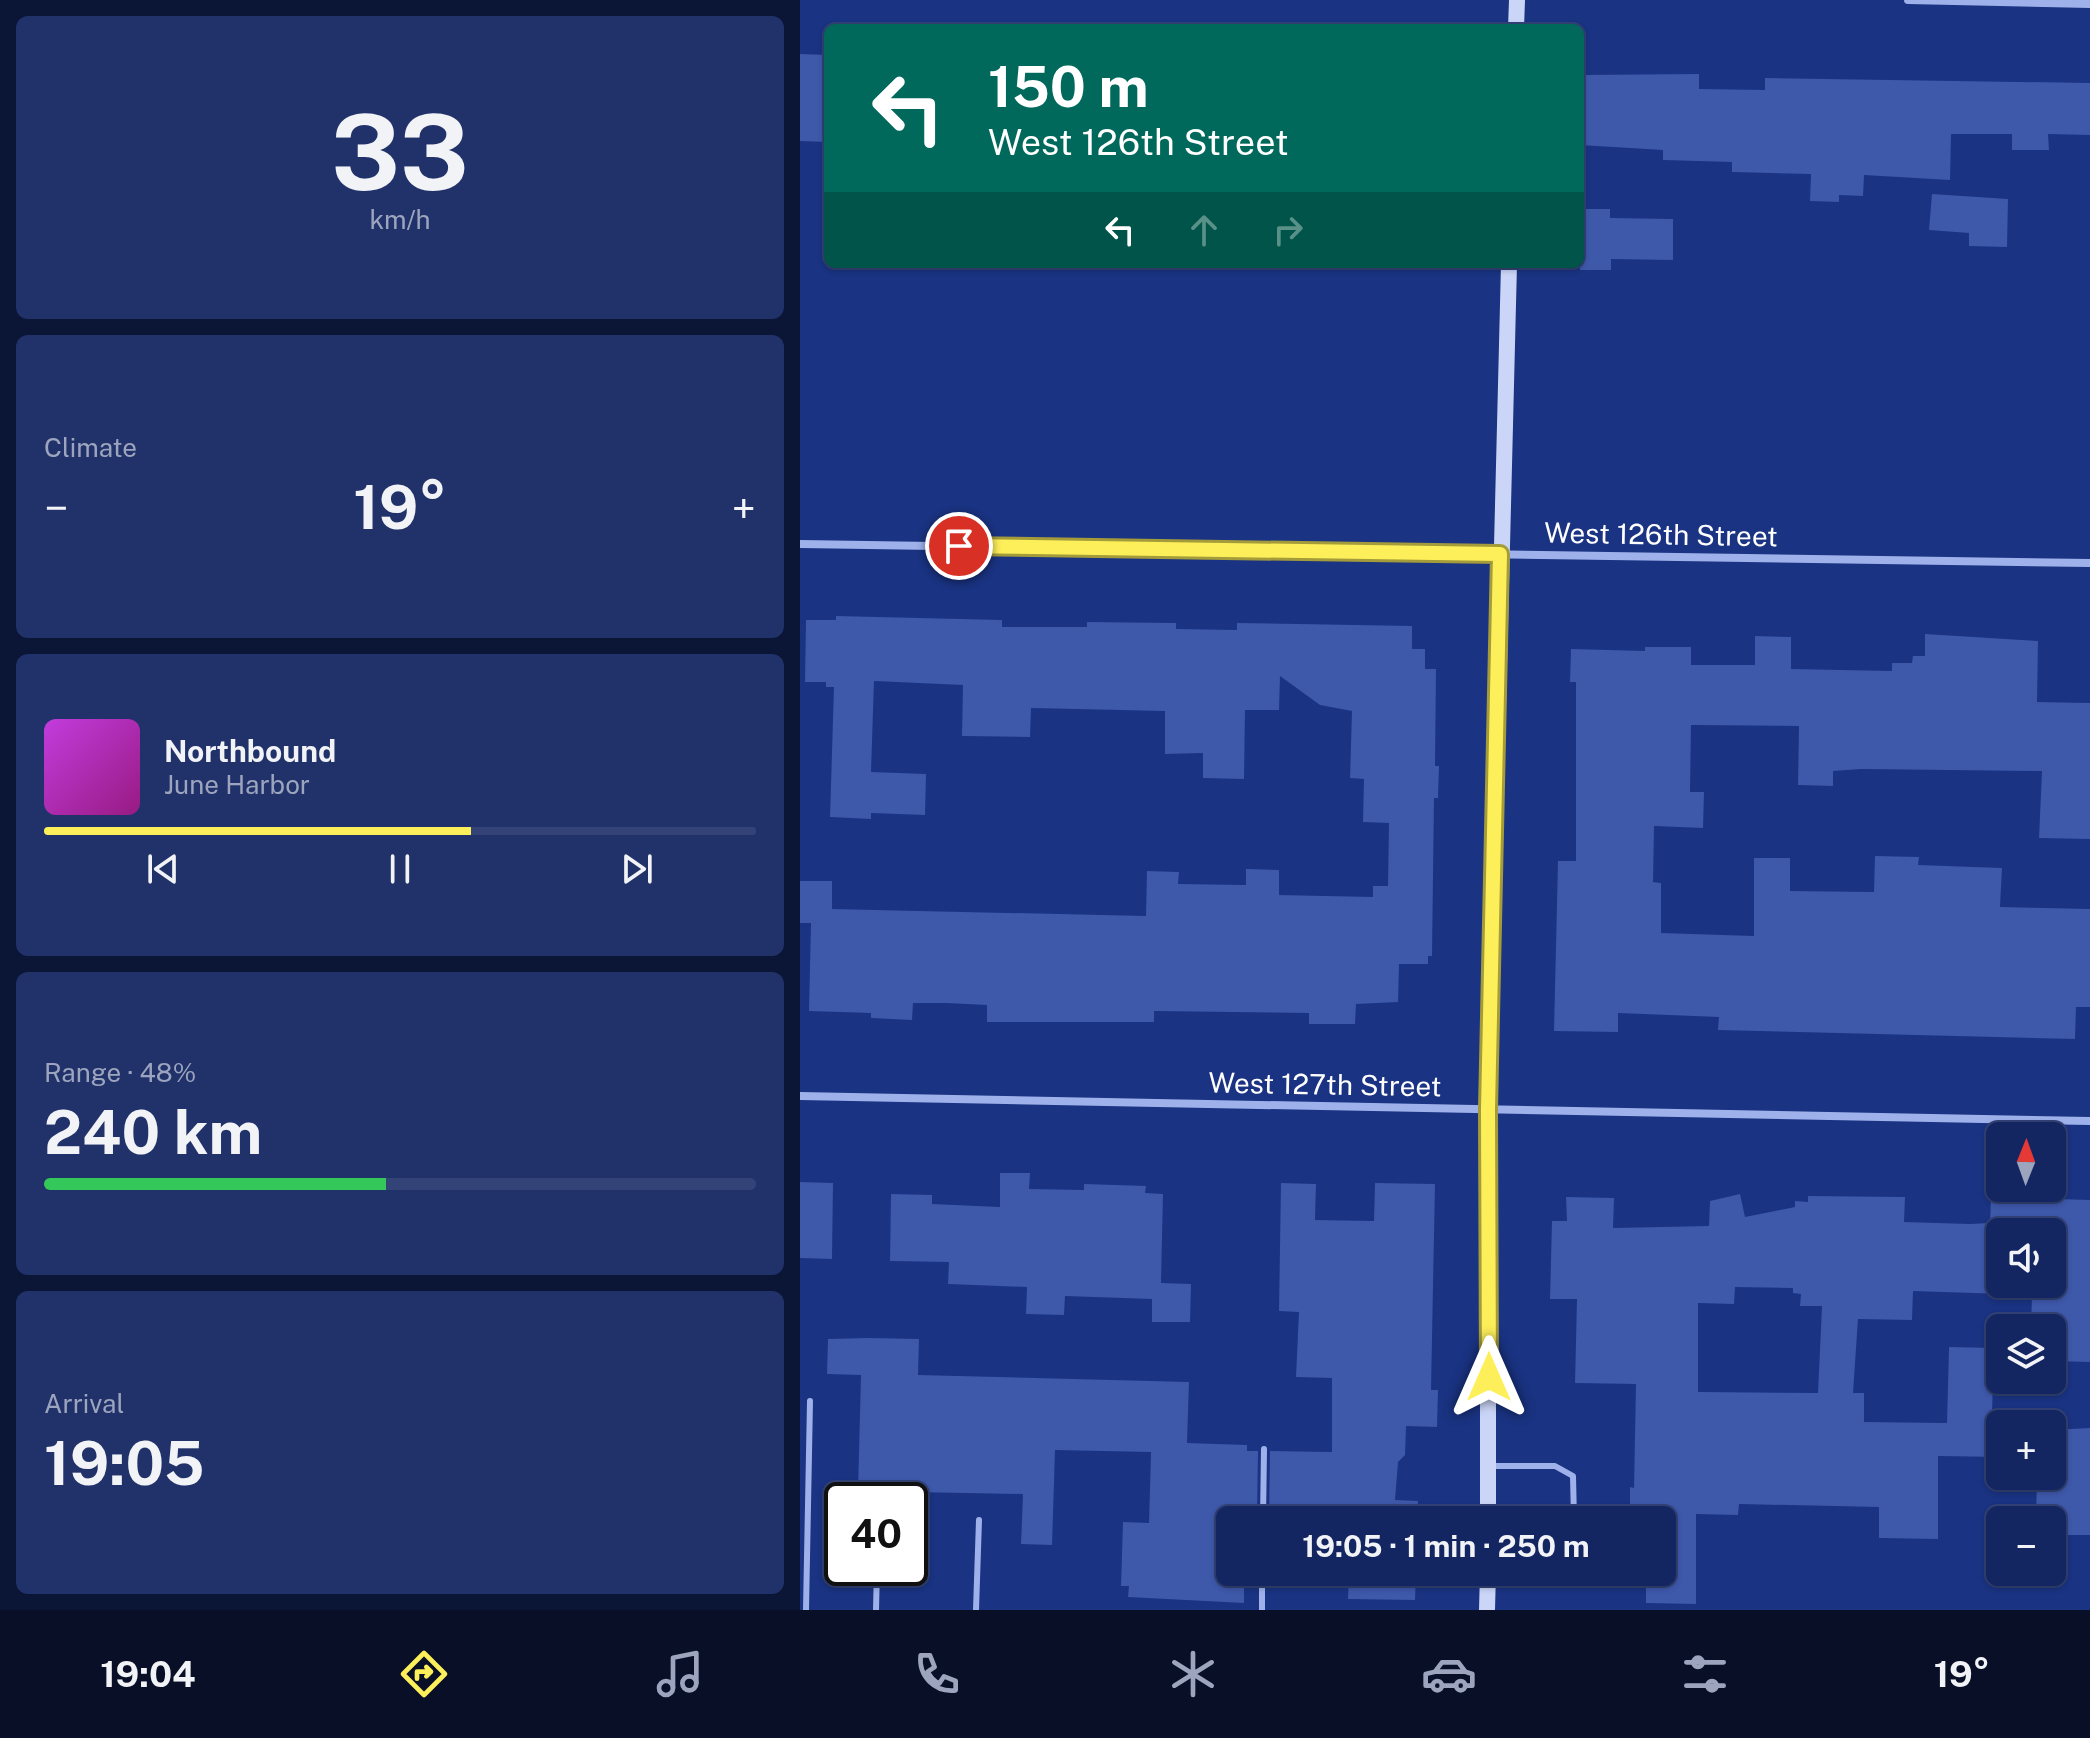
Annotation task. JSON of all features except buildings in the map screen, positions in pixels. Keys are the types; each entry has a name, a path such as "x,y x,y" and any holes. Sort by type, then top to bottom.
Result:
{"street":[{"path":"1516,24 1517,0"},
{"path":"1908,0 2090,4"},
{"path":"1488,1506 1488,1109 1509,268"},
{"name":"West 126th Street","path":"800,544 2090,563"},
{"name":"West 127th Street","path":"800,1096 2090,1121"},
{"path":"1487,1610 1488,1586"}],"lane":[{"path":"806,1610 810,1401"},
{"path":"1263,1506 1264,1449"},
{"path":"1489,1466 1555,1466 1573,1476 1574,1506"},
{"path":"976,1610 979,1520"},
{"path":"876,1610 877,1586"},
{"path":"1262,1586 1262,1610"}],"route":[{"path":"959,546 1500,554 1488,1109 1489,1377"}]}
